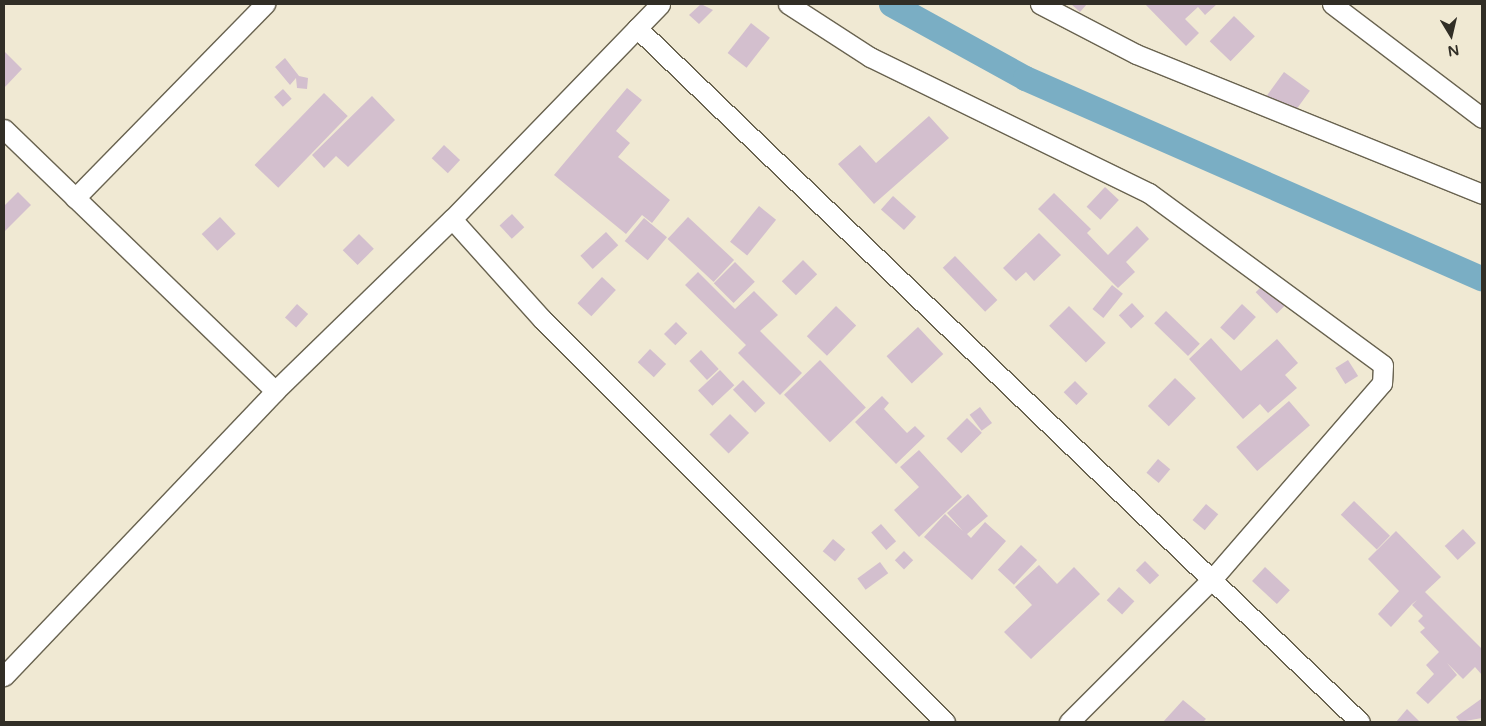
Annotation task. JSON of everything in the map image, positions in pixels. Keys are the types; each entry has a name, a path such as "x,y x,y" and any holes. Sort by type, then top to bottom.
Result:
{"street":[{"path":"75,198 265,4"},
{"path":"4,676 275,391 452,219 660,4"},
{"path":"788,4 870,58 1149,193 1384,365 1382,383 1213,578 1069,722"},
{"path":"1040,4 1136,54 1482,194"},
{"path":"1332,4 1482,118"},
{"path":"637,28 1213,578 1360,722"},
{"path":"4,129 275,391"},
{"path":"452,219 542,319 945,722"}],"building":[{"path":"701,4 713,10 699,24 689,15"},
{"path":"1071,4 1087,4 1080,12"},
{"path":"1145,4 1217,4 1205,15 1198,7 1185,19 1199,33 1186,46"},
{"path":"1234,16 1255,36 1231,61 1210,41"},
{"path":"751,23 770,38 747,68 728,53"},
{"path":"4,51 22,69 4,88"},
{"path":"285,58 299,76 308,78 307,89 297,88 296,78 290,85 275,67"},
{"path":"1284,72 1310,91 1291,117 1265,98"},
{"path":"627,88 642,100 616,131 630,143 618,157 670,200 652,223 642,215 626,234 554,175"},
{"path":"283,89 292,99 283,107 274,97"},
{"path":"324,93 348,116 278,188 255,165"},
{"path":"372,96 395,120 348,167 336,156 324,168 312,155"},
{"path":"929,116 949,138 874,204 838,164 860,145 876,163"},
{"path":"444,145 460,160 448,173 432,158"},
{"path":"1105,187 1119,200 1100,220 1087,207"},
{"path":"18,192 31,205 4,232 4,206"},
{"path":"1054,193 1091,229 1087,233 1108,255 1137,226 1149,239 1126,262 1135,272 1118,288 1038,209"},
{"path":"893,196 916,217 904,230 881,209"},
{"path":"759,206 776,220 747,256 730,242"},
{"path":"512,214 524,227 512,239 500,226"},
{"path":"220,217 236,234 217,251 202,234"},
{"path":"688,217 734,260 714,282 668,239"},
{"path":"644,218 667,237 648,260 625,241"},
{"path":"606,232 618,245 593,269 580,256"},
{"path":"1039,233 1061,255 1034,281 1026,272 1016,281 1003,268"},
{"path":"359,234 374,249 358,265 343,250"},
{"path":"955,256 997,300 985,312 943,268"},
{"path":"803,260 817,274 796,295 782,281"},
{"path":"735,262 755,282 734,303 714,283"},
{"path":"698,272 735,309 754,291 778,315 760,331 802,373 780,395 738,353 746,345 685,285"},
{"path":"602,277 616,290 591,316 577,303"},
{"path":"1267,281 1288,302 1277,314 1256,292"},
{"path":"1112,285 1123,294 1103,318 1092,309"},
{"path":"1132,303 1144,316 1131,328 1119,315"},
{"path":"297,304 308,314 296,327 285,317"},
{"path":"1242,304 1256,317 1234,340 1220,327"},
{"path":"836,306 856,325 827,356 807,336"},
{"path":"1069,306 1106,343 1086,363 1049,326"},
{"path":"1166,311 1200,344 1188,356 1154,323"},
{"path":"676,322 687,333 675,345 664,334"},
{"path":"918,327 943,354 912,383 887,356"},
{"path":"1211,338 1241,371 1277,339 1298,363 1285,375 1297,388 1268,413 1260,404 1243,419 1189,359"},
{"path":"650,349 666,364 654,377 638,362"},
{"path":"701,350 719,369 707,380 689,361"},
{"path":"820,360 866,407 830,442 784,395"},
{"path":"1348,360 1358,376 1345,384 1335,368"},
{"path":"720,370 734,385 712,406 698,390"},
{"path":"1175,378 1196,398 1169,426 1148,406"},
{"path":"743,380 765,403 755,413 733,390"},
{"path":"1075,381 1088,394 1076,405 1064,392"},
{"path":"882,396 889,403 884,409 907,433 915,426 925,436 896,464 855,422"},
{"path":"1289,401 1310,425 1257,471 1236,447"},
{"path":"980,407 992,423 982,431 970,415"},
{"path":"730,414 749,433 729,454 709,435"},
{"path":"967,418 982,433 961,453 946,439"},
{"path":"919,450 962,497 919,537 894,510 919,487 900,467"},
{"path":"1158,459 1170,469 1159,483 1146,473"},
{"path":"968,494 988,516 967,534 971,538 985,522 1006,541 972,580 924,537 945,514 963,531 947,513"},
{"path":"1354,501 1390,536 1377,549 1341,515"},
{"path":"1206,504 1218,514 1205,530 1193,520"},
{"path":"881,524 896,541 886,550 871,533"},
{"path":"1463,529 1476,543 1458,560 1445,546"},
{"path":"1396,531 1441,577 1425,592 1482,649 1482,675 1475,667 1463,679 1447,663 1457,675 1428,704 1416,693 1434,674 1426,665 1439,652 1420,632 1425,628 1418,621 1423,616 1412,605 1417,600 1412,604 1391,627 1378,614 1399,591 1368,559"},
{"path":"833,539 845,549 835,562 823,551"},
{"path":"1021,545 1037,560 1014,585 998,570"},
{"path":"904,551 913,560 904,569 895,560"},
{"path":"1145,561 1159,575 1150,584 1136,570"},
{"path":"880,562 888,573 866,590 857,578"},
{"path":"1039,565 1057,584 1074,567 1100,594 1031,659 1004,632 1032,605 1015,587"},
{"path":"1265,567 1290,590 1277,604 1252,581"},
{"path":"1119,587 1134,601 1122,614 1107,600"},
{"path":"1481,699 1482,718 1460,722 1456,717"},
{"path":"1183,700 1206,719 1203,722 1163,722"},
{"path":"1407,709 1420,722 1396,722"}],"waterway":[{"path":"891,4 1025,78 1482,279"}]}
